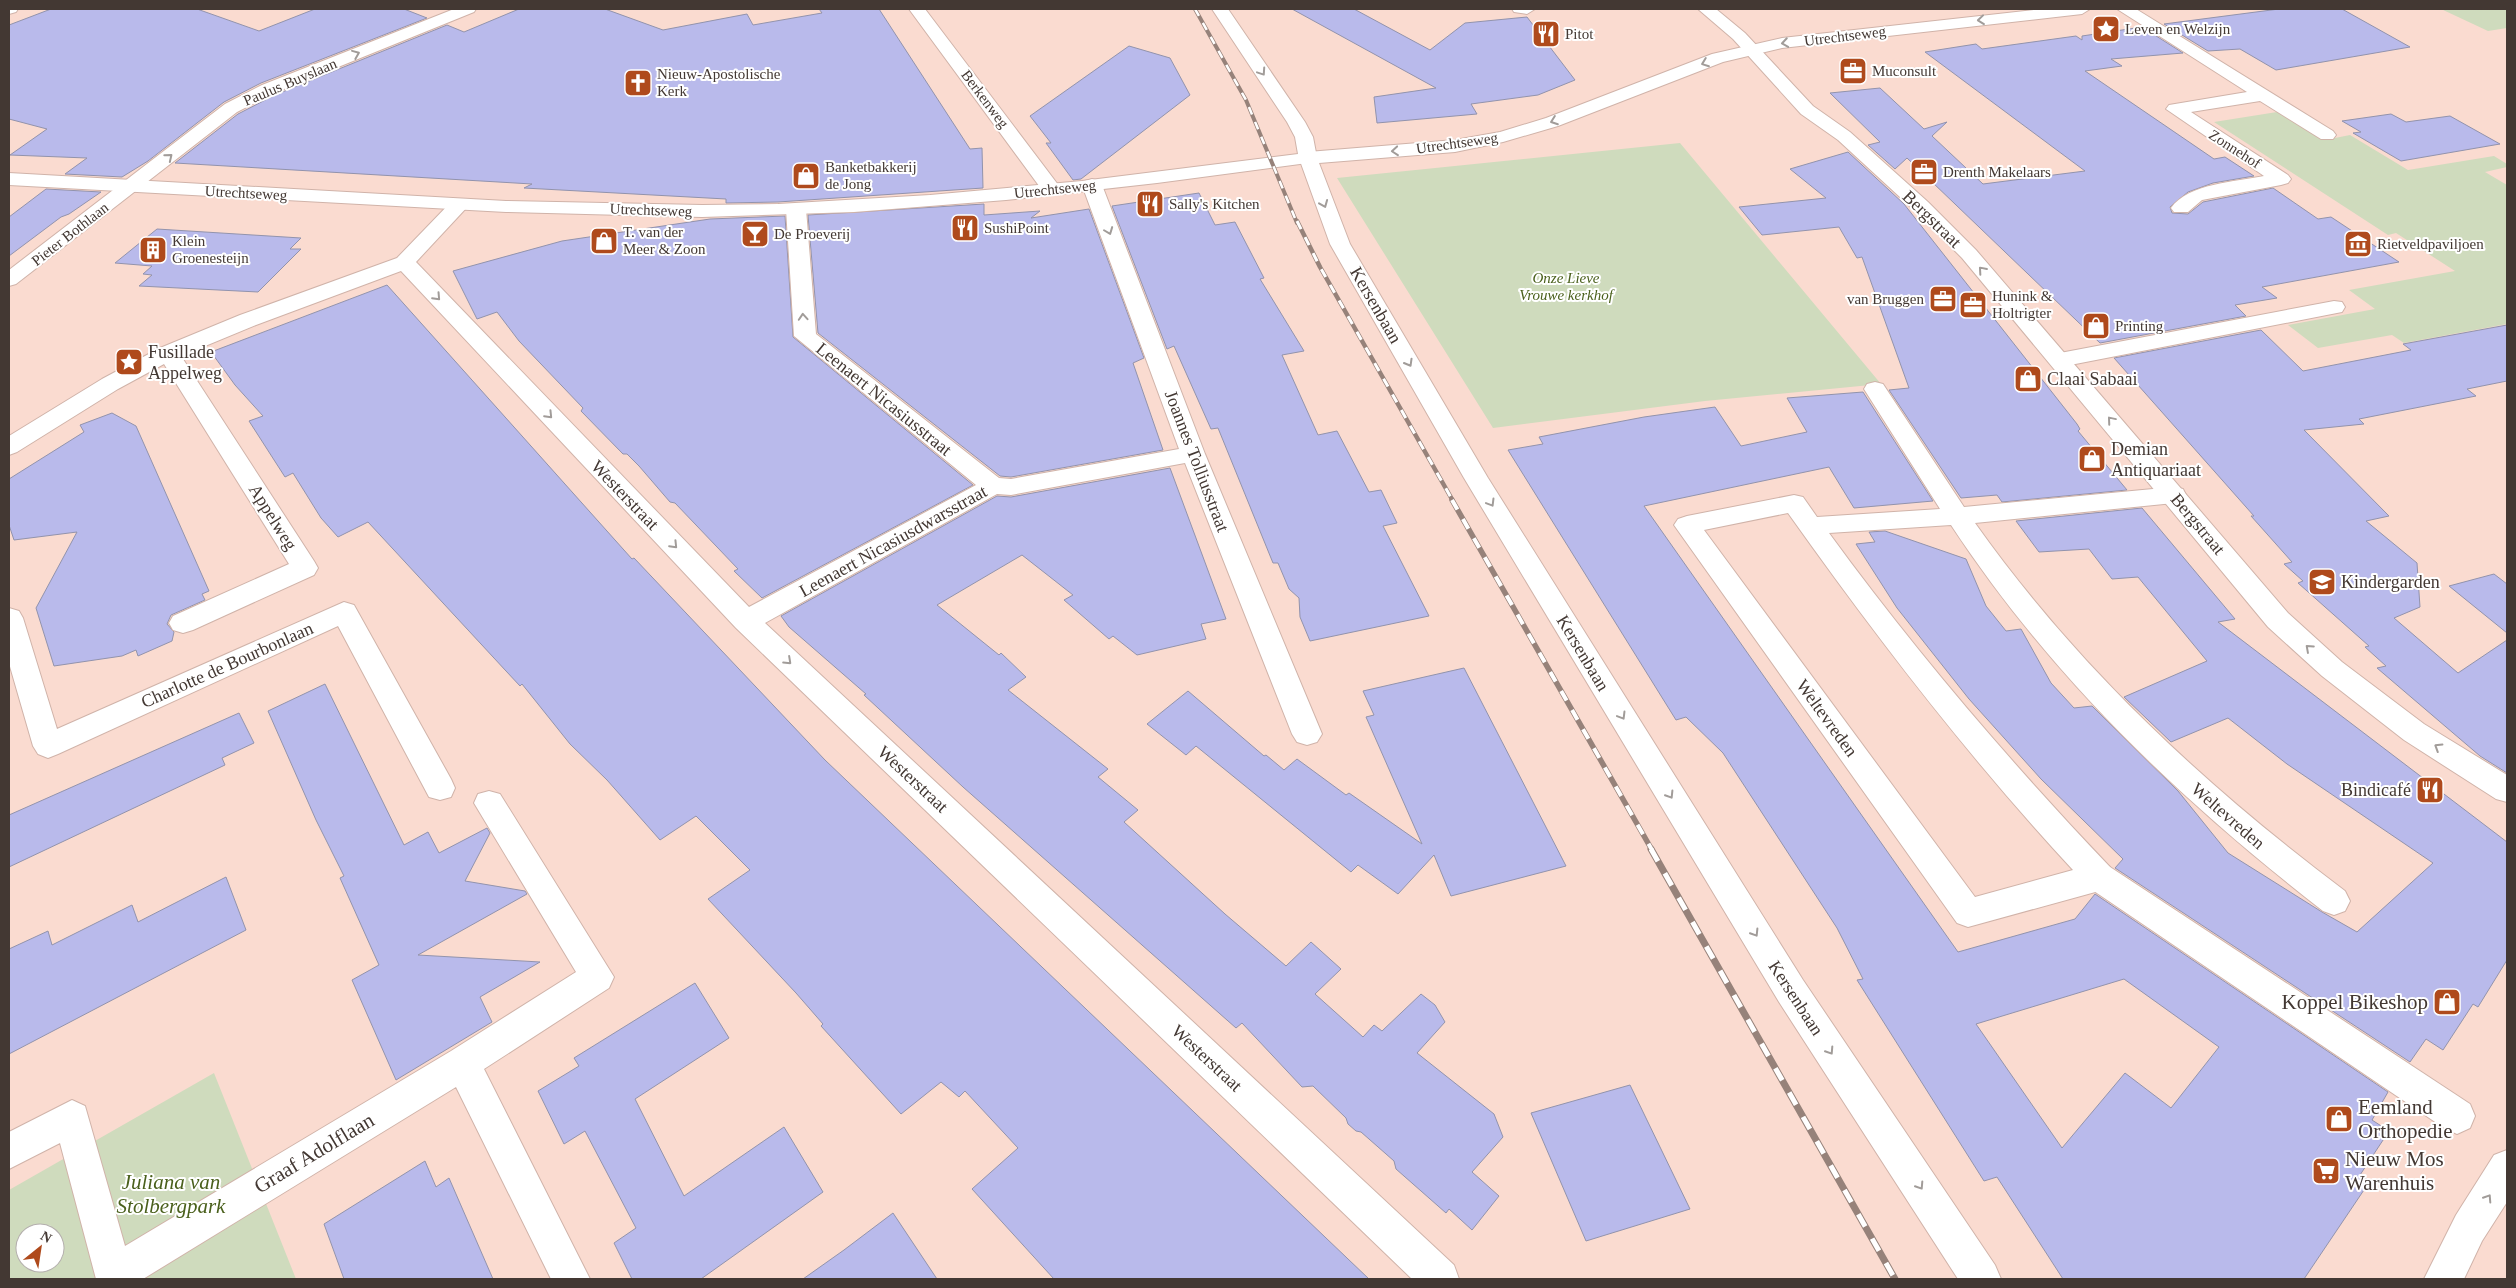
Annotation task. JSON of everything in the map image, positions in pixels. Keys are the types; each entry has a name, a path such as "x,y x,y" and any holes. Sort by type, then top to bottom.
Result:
{"street":[{"name":"Paulus Buyslaan","path":"131,187 231,108 268,89 468,9"},
{"name":"Berkenweg","path":"917,9 1052,190"},
{"name":"Kersenbaan","path":"1220,9 1296,122 1304,138 1314,179 1340,244 1481,486 1791,992 1981,1279"},
{"path":"1520,9 1527,9"},
{"name":"Bergstraat","path":"1706,9 1739,36 1807,110 1844,136 1921,206 1969,254 2278,620 2332,669 2414,732 2507,790"},
{"name":"Utrechtseweg","path":"9,179 460,204 700,211 796,208 1052,190 1308,158 1455,146 1503,138 1552,122 1718,58 1782,43 2082,9"},
{"path":"2124,9 2327,135"},
{"name":"Zonnehof","path":"2181,208 2196,195 2281,179 2175,109 2263,94"},
{"name":"Joannes Tolliusstraat","path":"1092,185 1193,454 1307,734"},
{"name":"Pieter Bothlaan","path":"9,280 131,187"},
{"path":"9,447 110,384 168,353 248,320 404,262 419,249 460,204"},
{"name":"Leenaert Nicasiusstraat","path":"796,208 804,336 992,486"},
{"name":"Westerstraat","path":"404,262 746,621 1440,1279"},
{"path":"2060,360 2334,307"},
{"name":"Appelweg","path":"168,353 305,568 183,623"},
{"name":"Weltevreden","path":"1875,389 1957,516 2026,609 2069,662 2130,727 2214,806 2272,854 2334,900"},
{"name":"Leenaert Nicasiusdwarsstraat","path":"746,621 992,486 1011,487 1193,454"},
{"path":"1810,526 1957,516 2174,495"},
{"name":"Weltevreden","path":"2099,877 1968,913 1687,525 1794,503 1852,585 1915,667 2043,819 2099,877 2457,1116"},
{"name":"Charlotte de Bourbonlaan","path":"9,618 48,746 344,612 440,788"},
{"name":"Graaf Adolflaan","path":"114,1277 463,1063 597,977 489,802"},
{"path":"463,1063 571,1279"},
{"path":"9,1152 72,1118 114,1277"},
{"path":"2443,1279 2469,1228 2507,1168"}],"green space":[{"path":"2441,9 2507,9 2507,28 2488,31"},
{"path":"2277,112 2325,140 2350,135 2408,170 2494,156 2507,164 2507,167 2485,172 2507,185 2507,324 2404,343 2392,335 2318,348 2288,325 2375,309 2349,290 2455,271 2396,233 2388,235 2214,122"},
{"name":"Onze Lieve Vrouwe kerkhof","path":"1680,143 1881,384 1705,401 1493,428 1337,178"},
{"name":"Juliana van Stolbergpark","path":"214,1073 296,1279 9,1279 9,1190"}],"building":[{"path":"51,9 197,9 259,31 315,9 404,9 427,18 261,83 224,102 148,161 122,177 65,174 87,158 10,155 47,129 9,119 9,25"},
{"path":"519,9 605,9 663,30 747,14 753,25 822,13 819,9 879,9 970,149 982,148 983,188 778,202 726,203 726,199 524,188 532,184 175,163 238,114 275,95 447,25 464,32"},
{"path":"1292,9 1354,9 1430,50 1465,23 1527,17 1575,80 1538,95 1471,104 1477,114 1377,123 1374,97 1436,88"},
{"path":"2279,9 2342,9 2410,47 2276,70 2240,49 2208,51 2164,24"},
{"path":"2142,27 2183,53 2111,59 2122,66 2085,71 2214,159 2225,157 2254,176 2213,183 2188,192 2170,207 2172,213 2188,214 2203,202 2273,188 2318,219 2331,217 2399,262 2262,287 2277,298 2235,305 2246,316 2100,343 1907,158 1895,169 1868,145 1880,142 1830,93 1880,88 1924,129 1947,122 1932,136 1983,184 2085,171 1925,52 1976,44 1982,49 2076,36 2082,40 2082,36"},
{"path":"1129,46 1170,58 1190,95 1081,179 1073,180 1046,143 1051,143 1030,116"},
{"path":"2391,114 2406,122 2450,116 2500,144 2401,161 2353,133 2361,132 2342,121"},
{"path":"1848,152 1904,204 2077,424 2080,429 2078,431 2127,490 2002,502 1997,495 1961,498 1889,390 1909,388 1862,257 1857,258 1839,227 1762,235 1739,207 1826,198 1790,169"},
{"path":"46,189 101,192 69,214 61,217 9,256 9,217"},
{"path":"1199,193 1215,225 1235,222 1264,278 1260,279 1304,351 1282,355 1318,435 1337,431 1369,492 1381,490 1397,523 1383,526 1429,616 1310,641 1300,617 1299,598 1289,589 1278,563 1273,563 1218,428 1211,429 1174,346 1167,349 1112,206"},
{"path":"984,204 984,215 1040,211 1031,218 1089,209 1144,358 1133,363 1163,450 1011,477 1000,476 818,333 808,215"},
{"path":"785,216 793,337 973,485 762,598 734,571 738,569 675,503 670,502 639,466 627,454 623,454 581,411 583,408 519,341 497,312 477,319 453,271 562,241 710,219"},
{"path":"157,229 301,238 290,249 301,249 258,292 139,286 152,275 143,274 152,266 115,263"},
{"path":"387,285 632,559 634,558 825,760 1369,1279 1054,1279 972,1189 1018,1148 965,1091 959,1097 941,1082 901,1114 821,1026 823,1024 796,993 708,899 750,870 696,816 660,840 607,780 570,744 522,684 520,686 368,522 338,537 321,518 293,473 285,477 249,421 263,416 235,385 211,352"},
{"path":"2507,325 2507,381 2467,389 2476,396 2359,419 2364,424 2304,430 2389,516 2366,521 2417,563 2420,607 2394,618 2458,673 2507,640 2507,773 2480,756 2377,668 2386,666 2365,647 2369,646 2298,583 2303,581 2284,564 2292,562 2251,516 2254,516 2114,358 2261,330 2303,371 2411,350 2403,344"},
{"path":"1863,392 1933,501 1854,508 1829,467 1644,506 1958,952 2075,919 2095,894 2388,1092 2372,1120 2389,1131 2360,1175 2370,1181 2304,1279 2063,1279 1997,1177 1984,1181 1857,980 1863,979 1837,928 1723,753 1686,717 1676,720 1508,450 1543,444 1539,437 1644,417 1715,407 1741,446 1807,432 1787,398","holes":["2124,979 2219,1047 2171,1108 2125,1073 2062,1148 1976,1024"]},
{"path":"112,413 136,426 209,591 202,594 205,600 171,615 167,624 174,632 172,641 138,656 136,650 122,656 54,666 36,608 77,532 14,540 9,525 9,479 84,432 80,425"},
{"path":"1170,468 1226,619 1201,624 1206,639 1137,655 1113,636 1109,639 1064,600 1073,595 1022,555 937,605 999,655 1001,653 1026,677 1008,690 1108,769 1098,777 1138,810 1124,822 1225,914 1286,966 1311,942 1341,969 1315,994 1363,1037 1374,1025 1382,1031 1421,994 1435,1005 1445,1022 1417,1053 1494,1114 1503,1137 1472,1172 1499,1196 1472,1230 1449,1209 1446,1213 1396,1169 1394,1161 1361,1132 1356,1131 1348,1124 1346,1118 1313,1086 1302,1087 1242,1023 1236,1028 963,787 864,695 866,694 789,627 781,616 997,496 1011,497"},
{"path":"2142,508 2235,619 2218,622 2507,842 2507,960 2478,1007 2473,1004 2443,1050 2426,1039 2410,1062 2115,868 2123,859 2041,779 1969,699 1897,608 1856,544 1875,542 1869,532 1885,531 1966,559 1986,606 2006,631 2021,629 2051,683 2074,708 2092,706 2178,791 2228,853 2357,932 2433,863 2287,764 2228,718 2171,742 2124,697 2207,661 2138,577 2112,579 2089,549 2039,552 2016,521"},
{"path":"2494,574 2507,584 2507,633 2449,586"},
{"path":"1464,668 1566,866 1451,896 1434,855 1398,894 1358,865 1351,872 1196,746 1186,755 1147,724 1188,691 1264,756 1266,755 1284,770 1297,759 1346,795 1349,793 1422,844 1366,717 1374,715 1363,691"},
{"path":"325,684 404,845 428,832 439,853 487,828 490,833 465,881 525,891 527,894 418,955 540,962 480,997 492,1022 396,1080 352,980 379,965 340,878 344,876 316,820 268,711"},
{"path":"239,713 254,743 222,758 225,765 9,867 9,815"},
{"path":"226,877 246,930 9,1054 9,949 48,931 52,945 132,905 138,922"},
{"path":"695,983 729,1038 635,1099 684,1196 784,1127 823,1192 701,1279 632,1279 614,1243 636,1228 585,1131 564,1144 538,1091 579,1066 574,1058"},
{"path":"1630,1085 1690,1209 1586,1241 1531,1113"},
{"path":"425,1161 436,1187 449,1178 493,1279 344,1279 324,1224"},
{"path":"893,1213 937,1279 803,1279 844,1250"}],"railway":[{"path":"1195,9 1246,100 1297,223"},
{"path":"1297,221 1320,267 1453,501"},
{"path":"1452,500 1652,850"},
{"path":"1651,849 1895,1279"}],"place":[{"name":"Leven en Welzijn","path":"2106,29"},
{"name":"Pitot","path":"1546,34"},
{"name":"Muconsult","path":"1853,71"},
{"name":"Nieuw-Apostolische Kerk","path":"638,83"},
{"name":"Drenth Makelaars","path":"1924,172"},
{"name":"Banketbakkerij de Jong","path":"806,176"},
{"name":"Sally's Kitchen","path":"1150,204"},
{"name":"SushiPoint","path":"965,228"},
{"name":"De Proeverij","path":"755,234"},
{"name":"T. van der Meer & Zoon","path":"604,241"},
{"name":"Rietveldpaviljoen","path":"2358,244"},
{"name":"Klein Groenesteijn","path":"153,250"},
{"name":"van Bruggen","path":"1943,299"},
{"name":"Hunink & Holtrigter","path":"1973,305"},
{"name":"Printing","path":"2096,326"},
{"name":"Fusillade Appelweg","path":"129,362"},
{"name":"Claai Sabaai","path":"2028,379"},
{"name":"Demian Antiquariaat","path":"2092,459"},
{"name":"Kindergarden","path":"2322,582"},
{"name":"Bindicafé","path":"2430,790"},
{"name":"Koppel Bikeshop","path":"2447,1002"},
{"name":"Eemland Orthopedie","path":"2339,1119"},
{"name":"Nieuw Mos Warenhuis","path":"2326,1171"}]}
